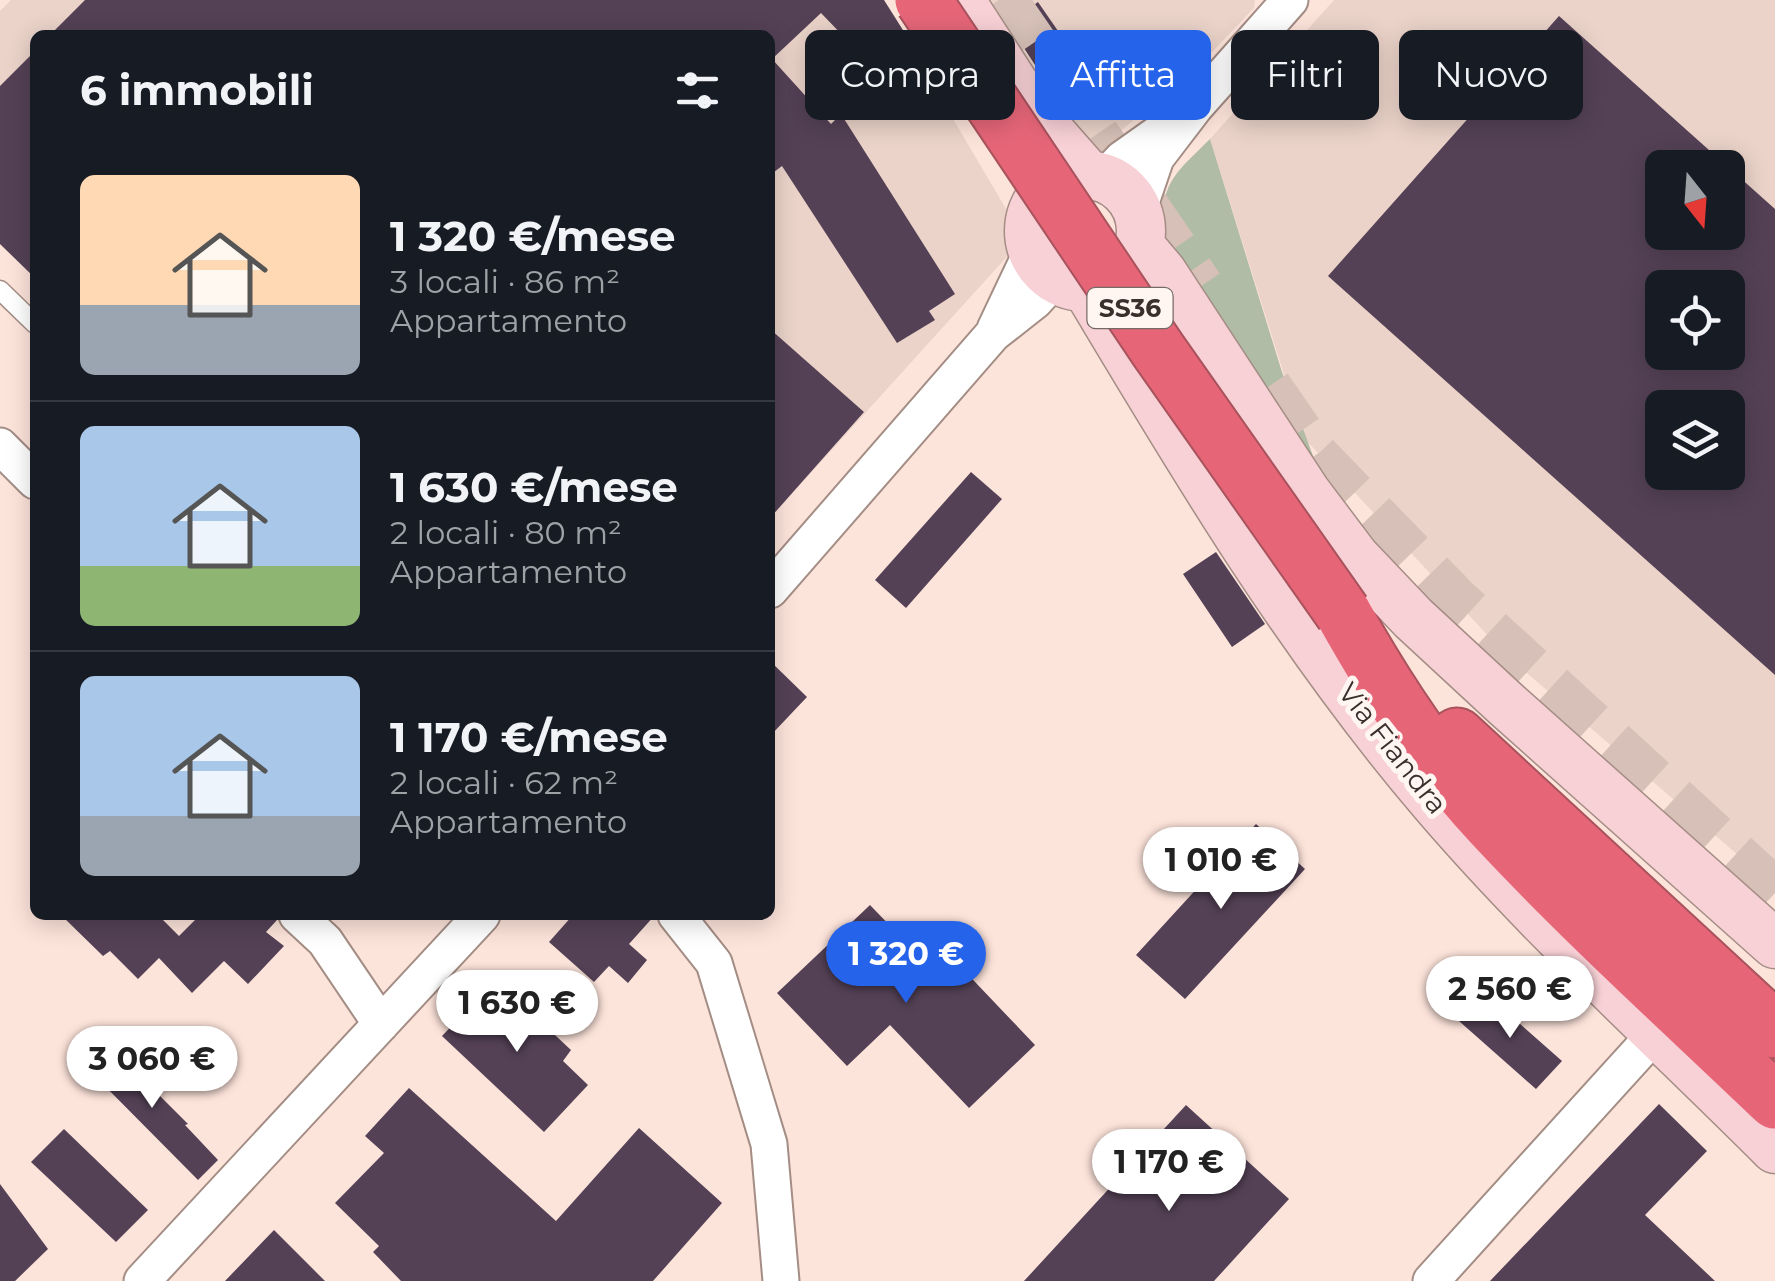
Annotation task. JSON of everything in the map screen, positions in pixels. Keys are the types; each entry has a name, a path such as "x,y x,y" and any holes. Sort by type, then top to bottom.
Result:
{"highway":[{"name":"SS36","path":"923,0 1158,350 1343,613 1383,683 1431,751 1489,822 1566,901 1775,1101"},
{"name":"SS36","path":"1343,613 1402,681 1490,770 1775,1030"}],"street":[{"name":"Via Fiandra","path":"909,0 994,127 1051,258 1218,508 1365,716 1434,803 1517,892 1775,1149"},
{"path":"960,0 1031,110 1096,176 1129,196 1139,228 1162,272 1306,492 1355,557 1480,680 1775,944"},
{"path":"1211,88 1290,0"},
{"path":"775,584 992,334 1051,258 1039,199 1052,185 1069,177 1096,176 1176,120"},
{"path":"1051,258 1103,284 1132,262 1156,158 1184,120"},
{"path":"0,446 30,476"},
{"path":"302,920 324,941 381,1024"},
{"path":"142,1281 472,920"},
{"path":"680,920 714,963 769,1144 781,1281"},
{"path":"1431,1281 1657,1032"}],"lane":[{"path":"0,290 30,319"}],"shaded area":[{"path":"11,0 883,0 901,30 805,30 805,120 954,120 1012,219 1013,250 775,512 775,30 30,30 30,273 0,244 0,11"},
{"path":"967,0 1255,0 1254,8 1211,53 1211,30 1035,30 1035,93 1015,66 1015,30 989,30"},
{"path":"1334,0 1775,0 1775,887 1506,655 1304,438 1210,139 1231,115 1231,120 1379,120 1379,30 1307,30"},
{"path":"1054,120 1133,120 1085,162"}],"green space":[{"path":"1210,139 1282,372 1319,472 1166,234 1164,203 1172,180"}],"building":[{"path":"85,0 884,0 903,30 837,30 821,13 775,56 775,30 55,30"},
{"path":"1038,2 1057,30 1035,30 1035,65 1015,30 1008,23"},
{"path":"1559,16 1575,30 1547,30"},
{"path":"1583,37 1709,150 1645,150 1645,250 1745,250 1745,182 1775,209 1775,675 1328,276 1467,120 1583,120"},
{"path":"30,56 30,273 0,244 0,86"},
{"path":"775,62 805,95 805,120 827,120 831,124 845,120 955,294 929,311 935,320 897,343 782,166 775,171"},
{"path":"775,333 864,412 775,512"},
{"path":"971,472 1002,499 906,608 875,580"},
{"path":"1216,552 1265,624 1232,647 1183,574"},
{"path":"775,666 807,697 775,731"},
{"path":"1256,824 1305,869 1185,999 1136,955"},
{"path":"870,905 922,959 938,943 1035,1045 969,1108 890,1025 847,1066 777,993"},
{"path":"66,920 163,920 179,936 195,920 277,920 266,932 284,946 248,984 224,961 192,993 159,958 138,979 110,951 103,956"},
{"path":"569,920 651,920 629,944 647,960 628,983 609,966 594,982 549,942"},
{"path":"496,980 571,1050 563,1061 588,1085 544,1132 442,1036"},
{"path":"1484,992 1562,1061 1536,1089 1459,1021"},
{"path":"109,1045 218,1160 198,1180 86,1067"},
{"path":"409,1088 556,1221 639,1128 722,1203 653,1281 401,1281 373,1252 379,1246 335,1203 384,1153 365,1136"},
{"path":"1659,1104 1707,1151 1645,1215 1715,1281 1490,1281"},
{"path":"1186,1105 1289,1199 1214,1281 1024,1281"},
{"path":"64,1129 148,1210 116,1242 31,1162"},
{"path":"0,1184 48,1249 15,1281 0,1281"},
{"path":"274,1230 325,1281 225,1281"}],"tunnel":[{"path":"999,0 1197,289"},
{"path":"1265,389 1313,459 1453,603 1775,897"}]}
